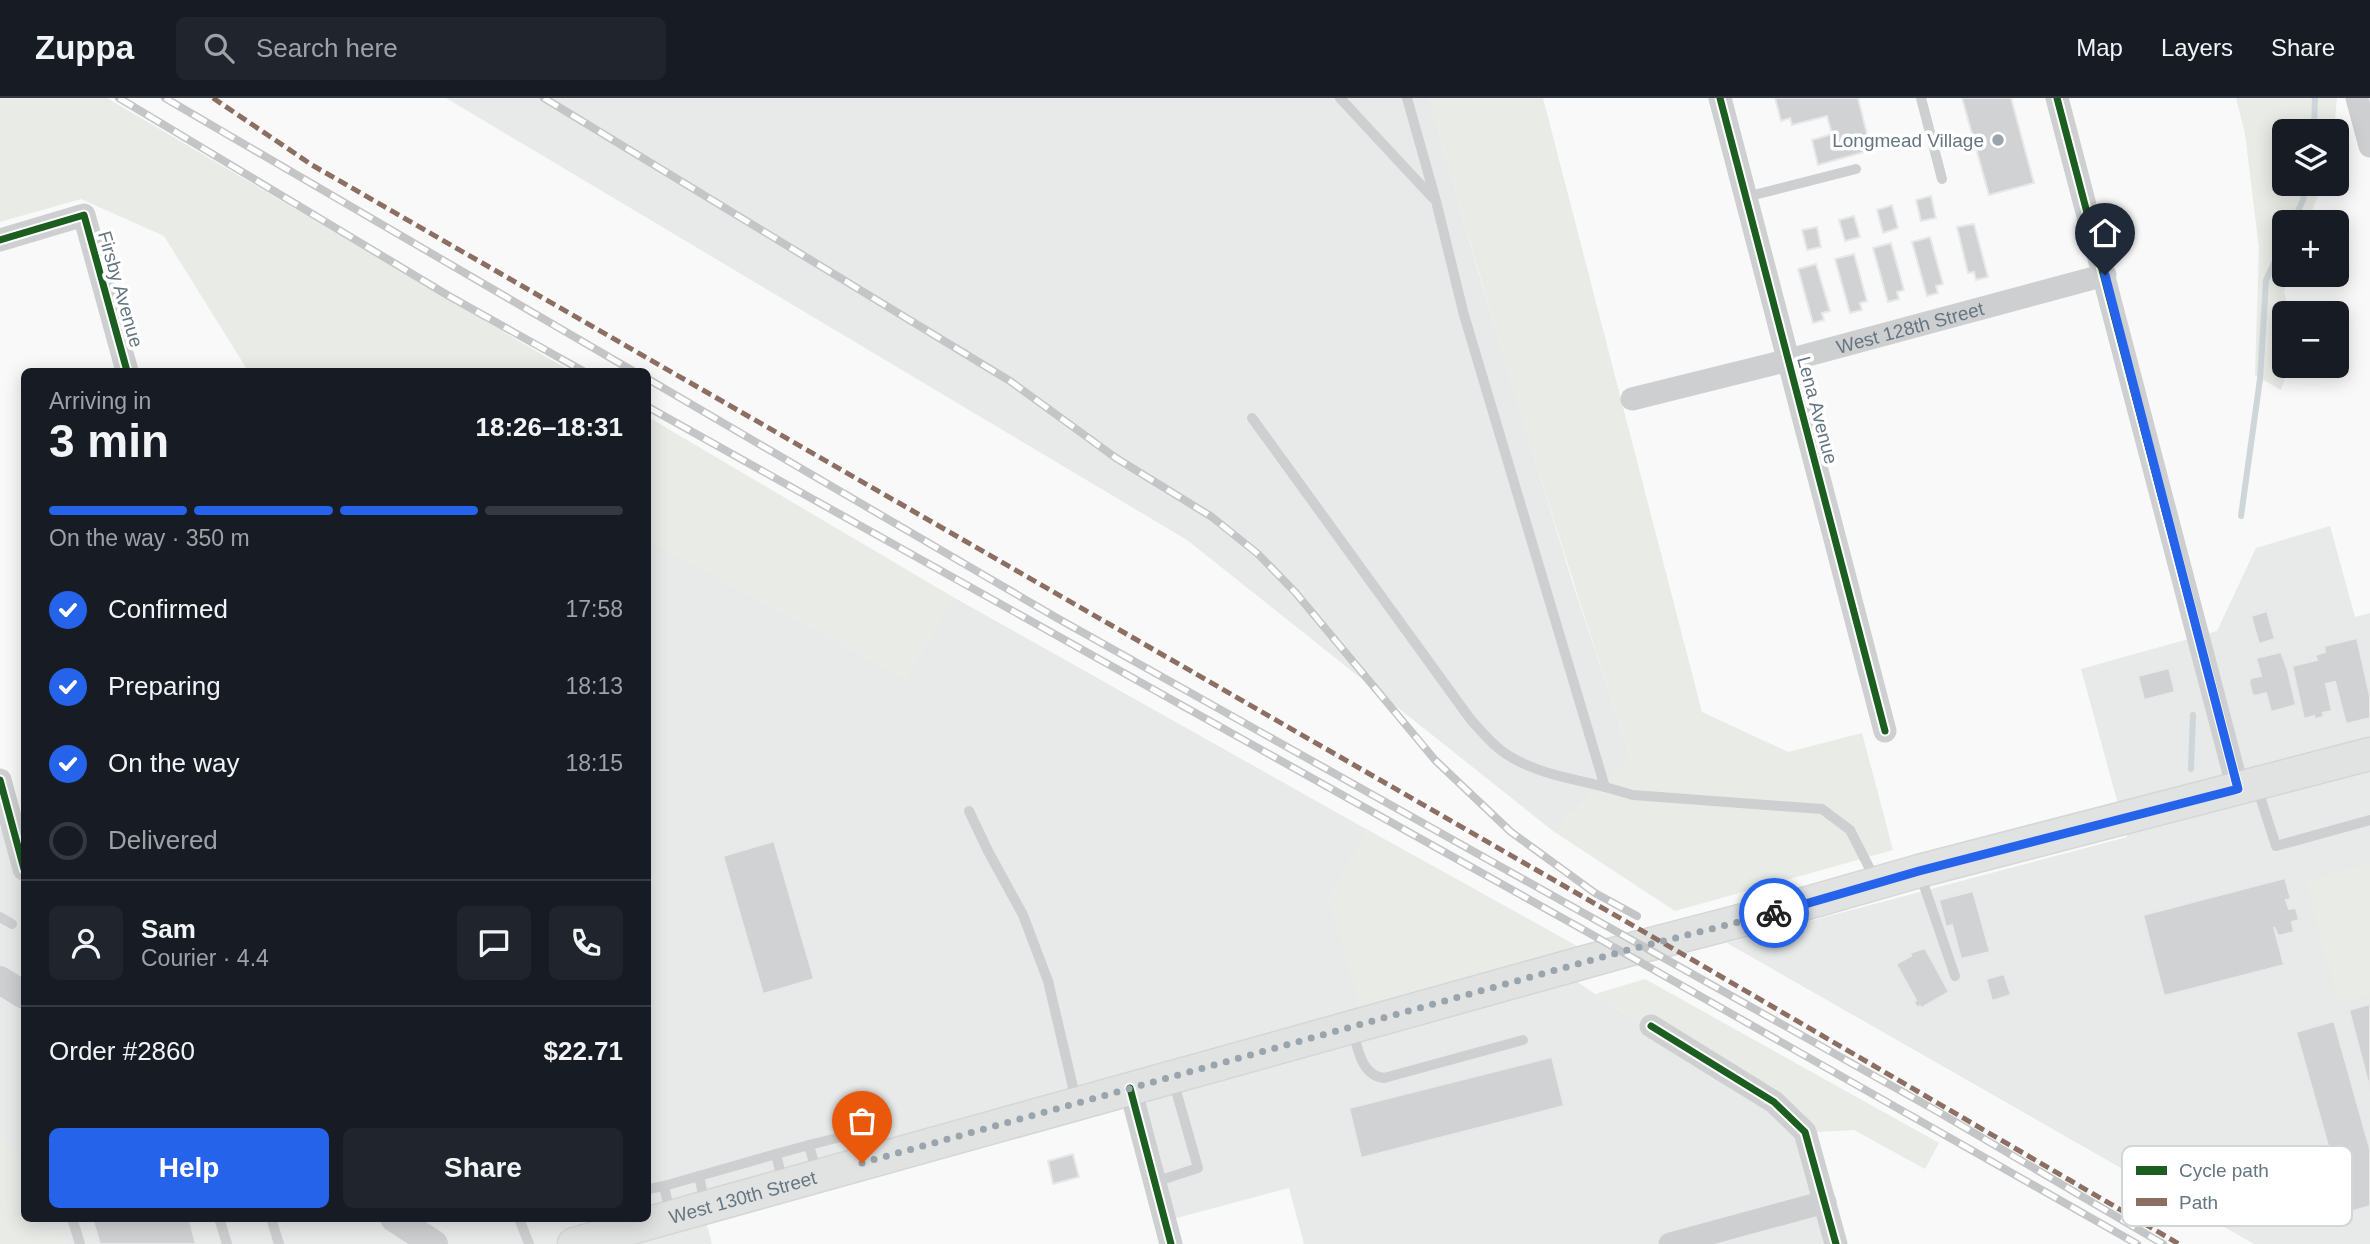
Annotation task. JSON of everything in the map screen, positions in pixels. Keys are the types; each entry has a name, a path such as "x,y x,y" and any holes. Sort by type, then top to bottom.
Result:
{"main road":[{"name":"West 130th Street","path":"651,1222 1919,871 2370,754"},
{"name":"West 130th Street","path":"593,1236 650,1222"}],"street":[{"name":"Lena Avenue","path":"1720,98 1885,731"},
{"path":"2057,98 2247,786"},
{"path":"2357,98 2370,146"},
{"name":"Firsby Avenue","path":"0,240 84,215 126,368"},
{"name":"West 128th Street","path":"1632,399 2105,275"},
{"path":"0,780 8,837 21,863"},
{"path":"0,980 21,993"},
{"path":"1651,1026 1774,1102 1805,1132 1836,1244"},
{"path":"1130,1088 1171,1244"},
{"path":"1670,1244 1825,1202"},
{"path":"400,1222 434,1244"}],"lane":[{"path":"1340,98 1436,201"},
{"path":"1406,98 1436,201 1464,315 1605,787"},
{"path":"1921,98 1942,179"},
{"path":"1746,197 1856,169"},
{"path":"1252,418 1471,720 1487,739 1510,757 1542,771 1633,795 1822,809 1850,830 1877,883"},
{"path":"2247,786 2276,846 2370,820"},
{"path":"969,811 1023,915 1044,970 1077,1103"},
{"path":"1919,871 1955,976"},
{"path":"0,917 12,924"},
{"path":"1351,1027 1363,1065 1376,1077 1384,1078 1523,1040"},
{"path":"1155,1182 1198,1168 1172,1076"},
{"path":"651,1188 869,1130 874,1134 884,1157"},
{"path":"809,1145 817,1176"},
{"path":"776,1154 783,1185"},
{"path":"699,1176 706,1207"},
{"path":"664,1186 671,1217"},
{"path":"73,1222 80,1244"},
{"path":"220,1222 227,1244"},
{"path":"272,1222 279,1244"},
{"path":"521,1222 529,1244"}],"shaded area":[{"path":"0,98 107,98 565,368 246,368 164,236 81,199 0,222"},
{"path":"446,98 1429,98 1571,578 1631,758 1553,831 1187,540"},
{"path":"1429,98 1543,98 1702,712 1788,752 1862,733 1893,850 1675,911 1553,831 1631,758 1526,430"},
{"path":"2236,98 2337,98 2335,119 2272,119 2272,196 2318,196 2312,210 2272,210 2272,287 2286,287 2287,301 2272,301 2272,378 2286,378 2281,390 2255,375 2259,248 2245,134"},
{"path":"651,419 953,597 906,678 651,542"},
{"path":"2330,526 2355,617 2370,613 2370,1244 2254,1244 2222,1226 2352,1226 2352,1146 2122,1146 2122,1169 1727,943 2127,837 2081,669 2217,631 2256,548"},
{"path":"651,542 906,678 953,597 1368,830 1329,901 1548,962 1799,1133 1829,1244 1304,1244 1289,1188 1173,1219 1136,1077 700,1199 712,1244 65,1244 60,1230 40,1234 36,1222 651,1222"},
{"path":"17,823 21,838 21,1172 13,1144 0,1136 0,828"},
{"path":"1368,830 1588,952 1361,1014 1329,901"},
{"path":"2370,863 2370,994 2338,1003 2305,881"},
{"path":"1645,979 1939,1143 1925,1169 1854,1130 1799,1133 1595,994"},
{"path":"0,1136 13,1143 21,1172 21,1222 36,1222 40,1234 61,1229 65,1244 0,1244"}],"building":[{"path":"1775,98 1858,98 1871,150 1818,165 1812,140 1832,134 1827,116 1792,125 1790,118 1781,121"},
{"name":"Longmead Village","path":"1962,98 2011,98 2034,183 1989,195"},
{"path":"1931,196 1936,218 1921,221 1916,200"},
{"path":"1892,205 1898,228 1883,233 1877,210"},
{"path":"1854,216 1860,237 1845,241 1839,220"},
{"path":"1974,224 1988,277 1976,280 1974,272 1968,273 1957,227"},
{"path":"1817,227 1821,247 1807,250 1802,230"},
{"path":"1930,237 1943,284 1936,286 1938,293 1927,296 1912,242"},
{"path":"1891,243 1904,290 1897,292 1899,299 1888,302 1873,248"},
{"path":"1854,254 1867,301 1860,303 1862,310 1850,313 1835,259"},
{"path":"1816,264 1830,311 1822,313 1824,320 1813,323 1798,269"},
{"path":"2267,611 2275,639 2259,644 2251,616"},
{"path":"2357,638 2370,696 2370,718 2346,724 2335,682 2326,684 2332,711 2323,713 2324,717 2304,719 2292,666 2317,660 2315,655 2325,652 2324,646"},
{"path":"2281,652 2296,705 2271,712 2266,693 2255,696 2249,682 2251,678 2261,676 2256,658"},
{"path":"2169,668 2175,692 2144,700 2138,676"},
{"path":"774,841 814,979 763,994 723,856"},
{"path":"2285,878 2291,899 2286,900 2289,909 2296,908 2299,920 2292,922 2294,932 2278,936 2274,927 2284,965 2164,996 2143,915"},
{"path":"1973,891 1990,952 1961,959 1952,925 1946,927 1939,900"},
{"path":"1925,948 1949,992 1917,1008 1914,1002 1916,1000 1896,964 1911,956 1910,953"},
{"path":"2004,974 2011,995 1992,1001 1986,979"},
{"path":"2370,1004 2370,1090 2349,1010"},
{"path":"2334,1021 2370,1149 2370,1206 2352,1211 2352,1146 2328,1146 2296,1032"},
{"path":"1552,1057 1564,1106 1361,1158 1349,1108"},
{"path":"1073,1154 1079,1177 1053,1184 1048,1161"},
{"path":"93,1222 190,1222 196,1244 100,1244"}],"waterway":[{"path":"2314,119 2315,98"},
{"path":"2298,210 2304,196"},
{"path":"2241,516 2260,379 2266,280 2272,267"},
{"path":"2191,769 2193,715"}],"railway":[{"path":"119,98 449,296 578,368"},
{"path":"165,98 628,368"},
{"path":"544,98 1010,381 1116,458 1212,517 1258,554 1295,592 1435,760 1511,832 1595,893 1637,916"},
{"path":"651,381 1057,618 1935,1110 2122,1220"},
{"path":"651,409 1582,929 2137,1244"},
{"path":"2132,1226 2163,1244"}],"marked path":[{"path":"213,98 312,165 1691,959 2122,1211"},
{"path":"2148,1226 2179,1244"}],"cycle path":[{"path":"1720,98 1885,731"},
{"path":"2057,98 2238,789"},
{"path":"0,240 84,215 126,368"},
{"path":"0,780 21,858"},
{"path":"1651,1026 1774,1102 1805,1132 1836,1244"},
{"path":"1130,1088 1171,1244"}],"way so far":[{"path":"862,1163 1628,950 1774,913"}],"place":[{"name":"Longmead Village","path":"1998,140"}],"route":[{"path":"1774,913 1919,871 2238,789 2105,275"}]}
